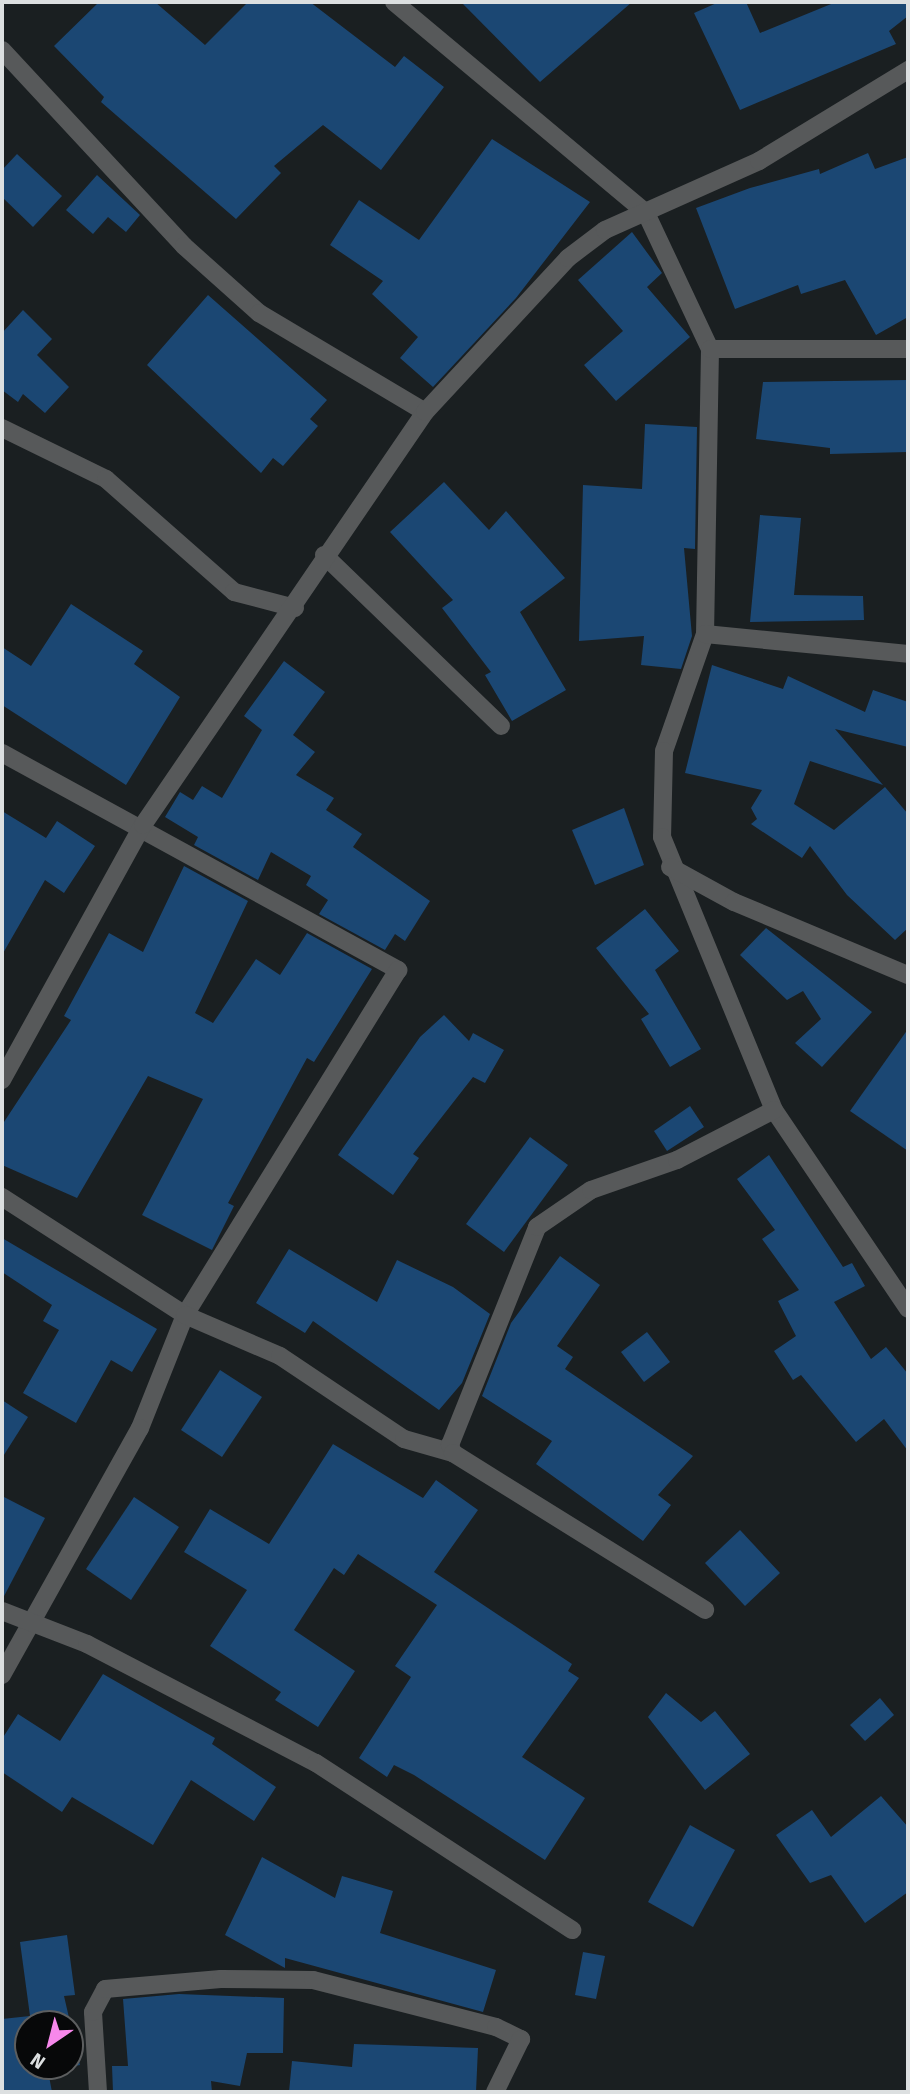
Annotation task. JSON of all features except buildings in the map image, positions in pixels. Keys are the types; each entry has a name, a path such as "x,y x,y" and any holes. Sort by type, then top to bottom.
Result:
{"street":[{"path":"394,2 646,213 710,349 705,634 664,751 662,837 670,867 774,1110 908,1310"},
{"path":"2,50 184,246 259,313 425,411"},
{"path":"2,1080 143,825 295,608 324,555 425,411 568,258 604,230 759,161 908,70"},
{"path":"710,349 908,349"},
{"path":"2,428 106,479 234,593 295,608"},
{"path":"324,555 501,726"},
{"path":"705,634 908,654"},
{"path":"2,753 143,825 398,971 185,1315 140,1428 2,1675"},
{"path":"670,867 734,902 908,975"},
{"path":"453,1453 450,1445 537,1227 591,1190 677,1160 774,1110"},
{"path":"2,1196 185,1315 280,1356 404,1439 453,1453 705,1610"},
{"path":"2,1611 137,1669 316,1763 572,1930"},
{"path":"98,2092 93,2012 105,1989 221,1979 313,1980 496,2027 521,2039 495,2092"}]}
